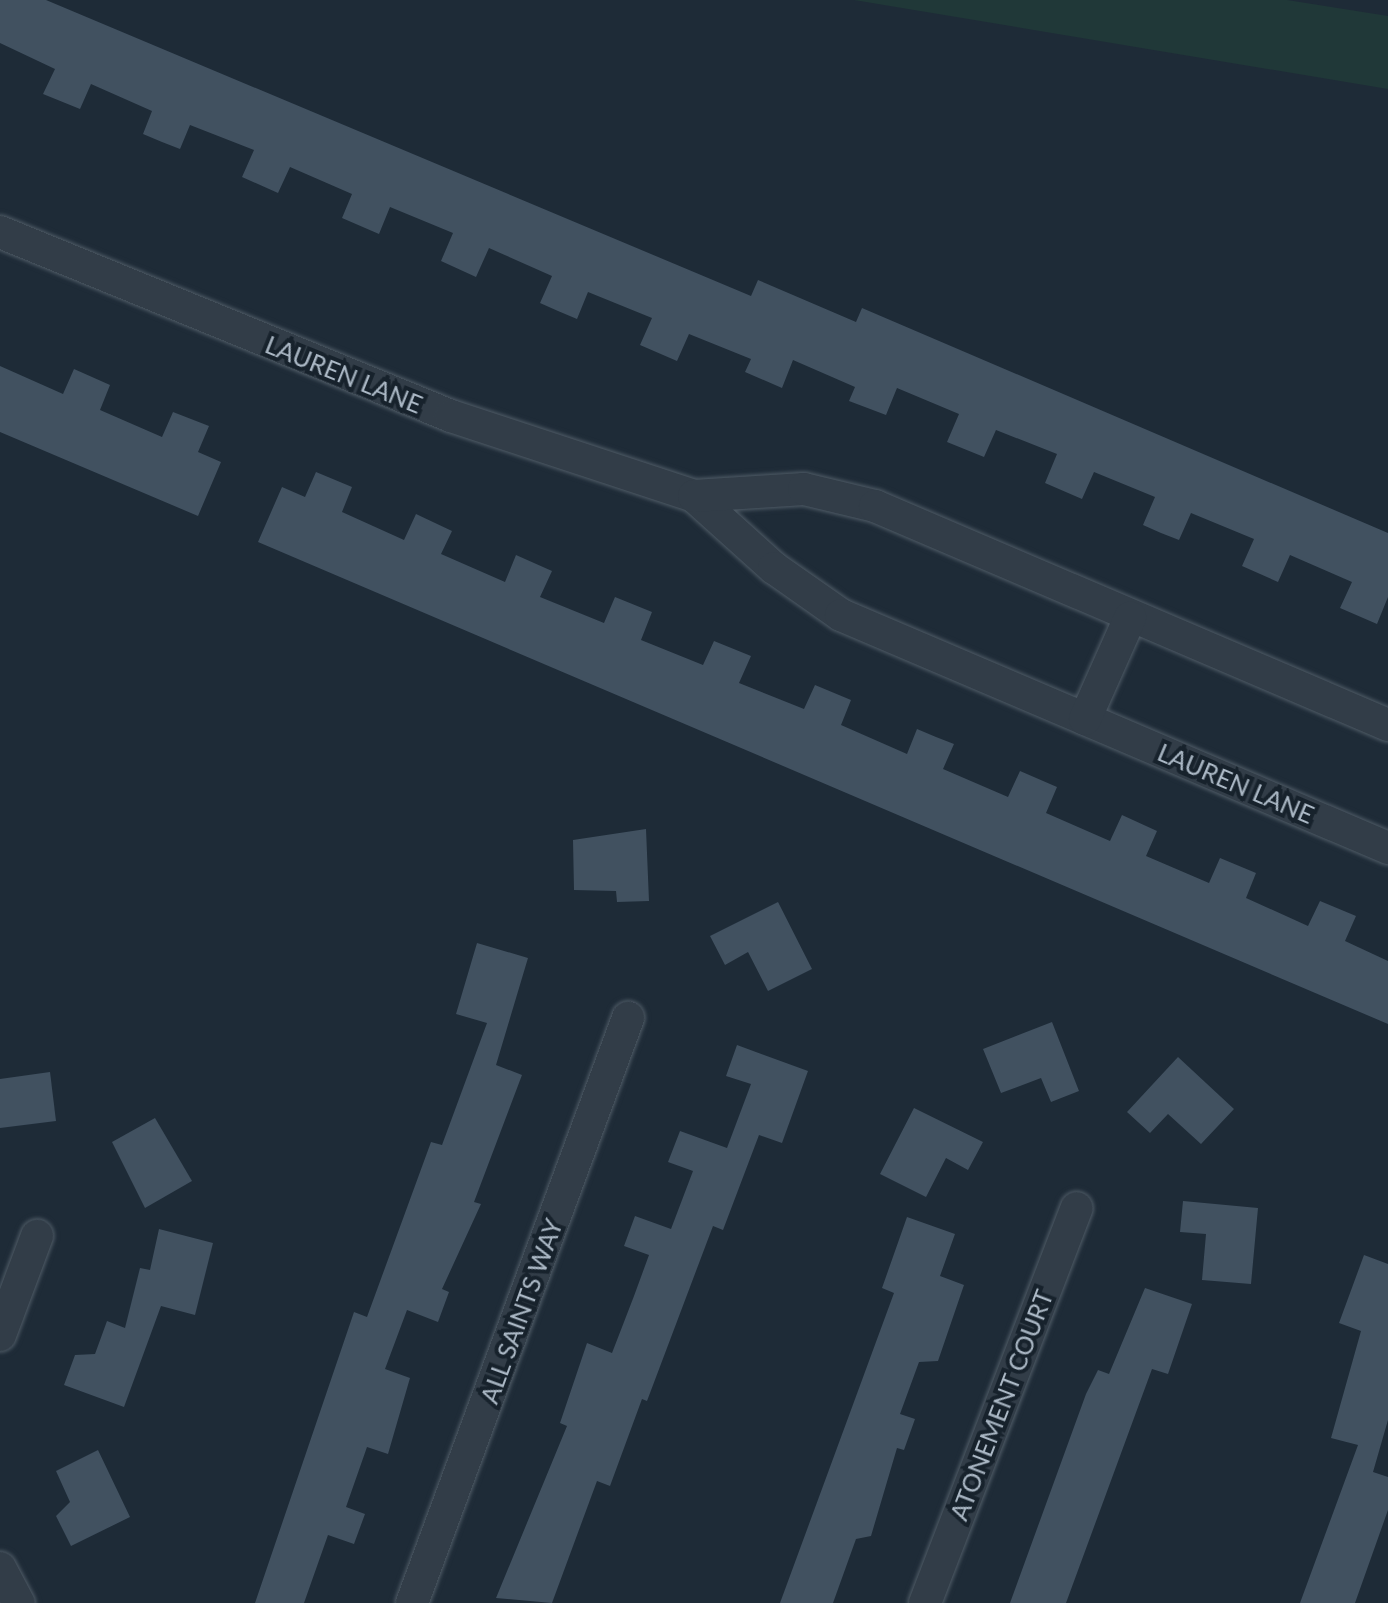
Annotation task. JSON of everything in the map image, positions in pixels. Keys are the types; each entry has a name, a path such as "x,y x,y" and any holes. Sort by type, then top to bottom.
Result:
{"street":[{"name":"LAUREN LANE","path":"0,232 451,416 694,496 804,489 874,506 1388,725"},
{"name":"LAUREN LANE","path":"694,496 774,568 841,614 1388,848"},
{"path":"1084,719 1130,618"},
{"name":"ALL SAINTS WAY","path":"412,1603 628,1018"},
{"name":"ATONEMENT COURT","path":"925,1603 1077,1208"},
{"path":"0,1335 37,1236"},
{"path":"0,1568 19,1603"}],"green space":[{"path":"854,0 1287,0 1388,16 1388,89"}],"building":[{"path":"0,0 46,0 751,296 758,280 856,322 862,308 1388,533 1388,597 1377,624 1340,608 1352,582 1290,555 1278,582 1242,566 1254,539 1191,513 1179,540 1161,533 1143,525 1155,497 1094,472 1082,499 1045,483 1057,454 996,430 984,457 947,442 959,414 897,388 886,415 849,401 855,387 793,360 782,388 745,372 751,359 689,334 677,361 640,345 652,318 588,292 577,319 558,311 540,303 552,276 489,248 476,277 441,261 453,233 390,207 379,234 342,218 352,194 290,167 278,193 242,177 254,150 190,125 180,149 162,142 143,134 152,111 91,84 80,109 43,94 55,69 0,43"},
{"path":"0,366 63,394 74,369 110,385 100,410 162,437 173,412 209,426 198,452 221,462 198,516 0,432"},
{"path":"316,472 352,487 342,512 404,540 416,514 452,531 441,554 505,582 516,555 552,571 540,597 604,623 615,597 652,612 641,640 703,665 714,641 751,656 739,683 804,709 815,685 851,700 841,725 907,754 917,729 954,744 943,769 1008,797 1020,771 1057,787 1046,813 1110,841 1122,815 1157,831 1146,856 1209,883 1220,858 1256,873 1246,898 1308,926 1320,901 1356,916 1345,941 1388,961 1388,1024 258,542 282,487 305,497"},
{"path":"646,829 649,901 617,902 616,891 574,890 573,840"},
{"path":"778,902 812,969 768,991 748,952 725,965 710,936"},
{"path":"477,943 528,958 496,1065 522,1075 474,1202 481,1204 442,1289 449,1292 438,1322 407,1310 385,1369 410,1378 388,1454 367,1447 346,1507 365,1514 354,1544 328,1535 304,1603 255,1603 354,1312 367,1317 431,1142 442,1145 487,1023 456,1014"},
{"path":"1052,1022 1079,1091 1051,1102 1041,1078 1001,1093 983,1049"},
{"path":"737,1045 808,1071 782,1143 759,1135 723,1230 713,1226 647,1401 642,1399 610,1486 597,1481 552,1603 496,1598 567,1426 560,1423 587,1343 612,1353 649,1255 624,1246 635,1216 671,1229 693,1171 668,1162 680,1131 727,1148 751,1084 726,1076"},
{"path":"1178,1057 1234,1109 1201,1144 1168,1114 1150,1133 1127,1112"},
{"path":"50,1072 56,1121 0,1128 0,1079"},
{"path":"914,1108 983,1142 968,1170 946,1158 926,1197 880,1174"},
{"path":"155,1118 192,1181 145,1208 112,1142"},
{"path":"1183,1201 1258,1208 1251,1284 1202,1280 1206,1234 1180,1232"},
{"path":"907,1217 955,1234 940,1276 964,1285 938,1361 919,1362 900,1414 915,1419 904,1450 897,1448 871,1536 856,1539 833,1603 780,1603 894,1293 882,1288"},
{"path":"159,1229 213,1243 195,1315 161,1306 124,1407 64,1385 75,1355 95,1354 107,1321 125,1328 140,1268 150,1270"},
{"path":"1364,1255 1388,1264 1388,1420 1373,1472 1388,1477 1388,1510 1355,1603 1300,1603 1358,1445 1331,1438 1361,1331 1339,1323"},
{"path":"1145,1288 1192,1304 1168,1374 1152,1369 1066,1603 1010,1603 1086,1394 1098,1370 1109,1374"},
{"path":"98,1450 130,1517 71,1546 56,1516 70,1502 56,1471"}]}
